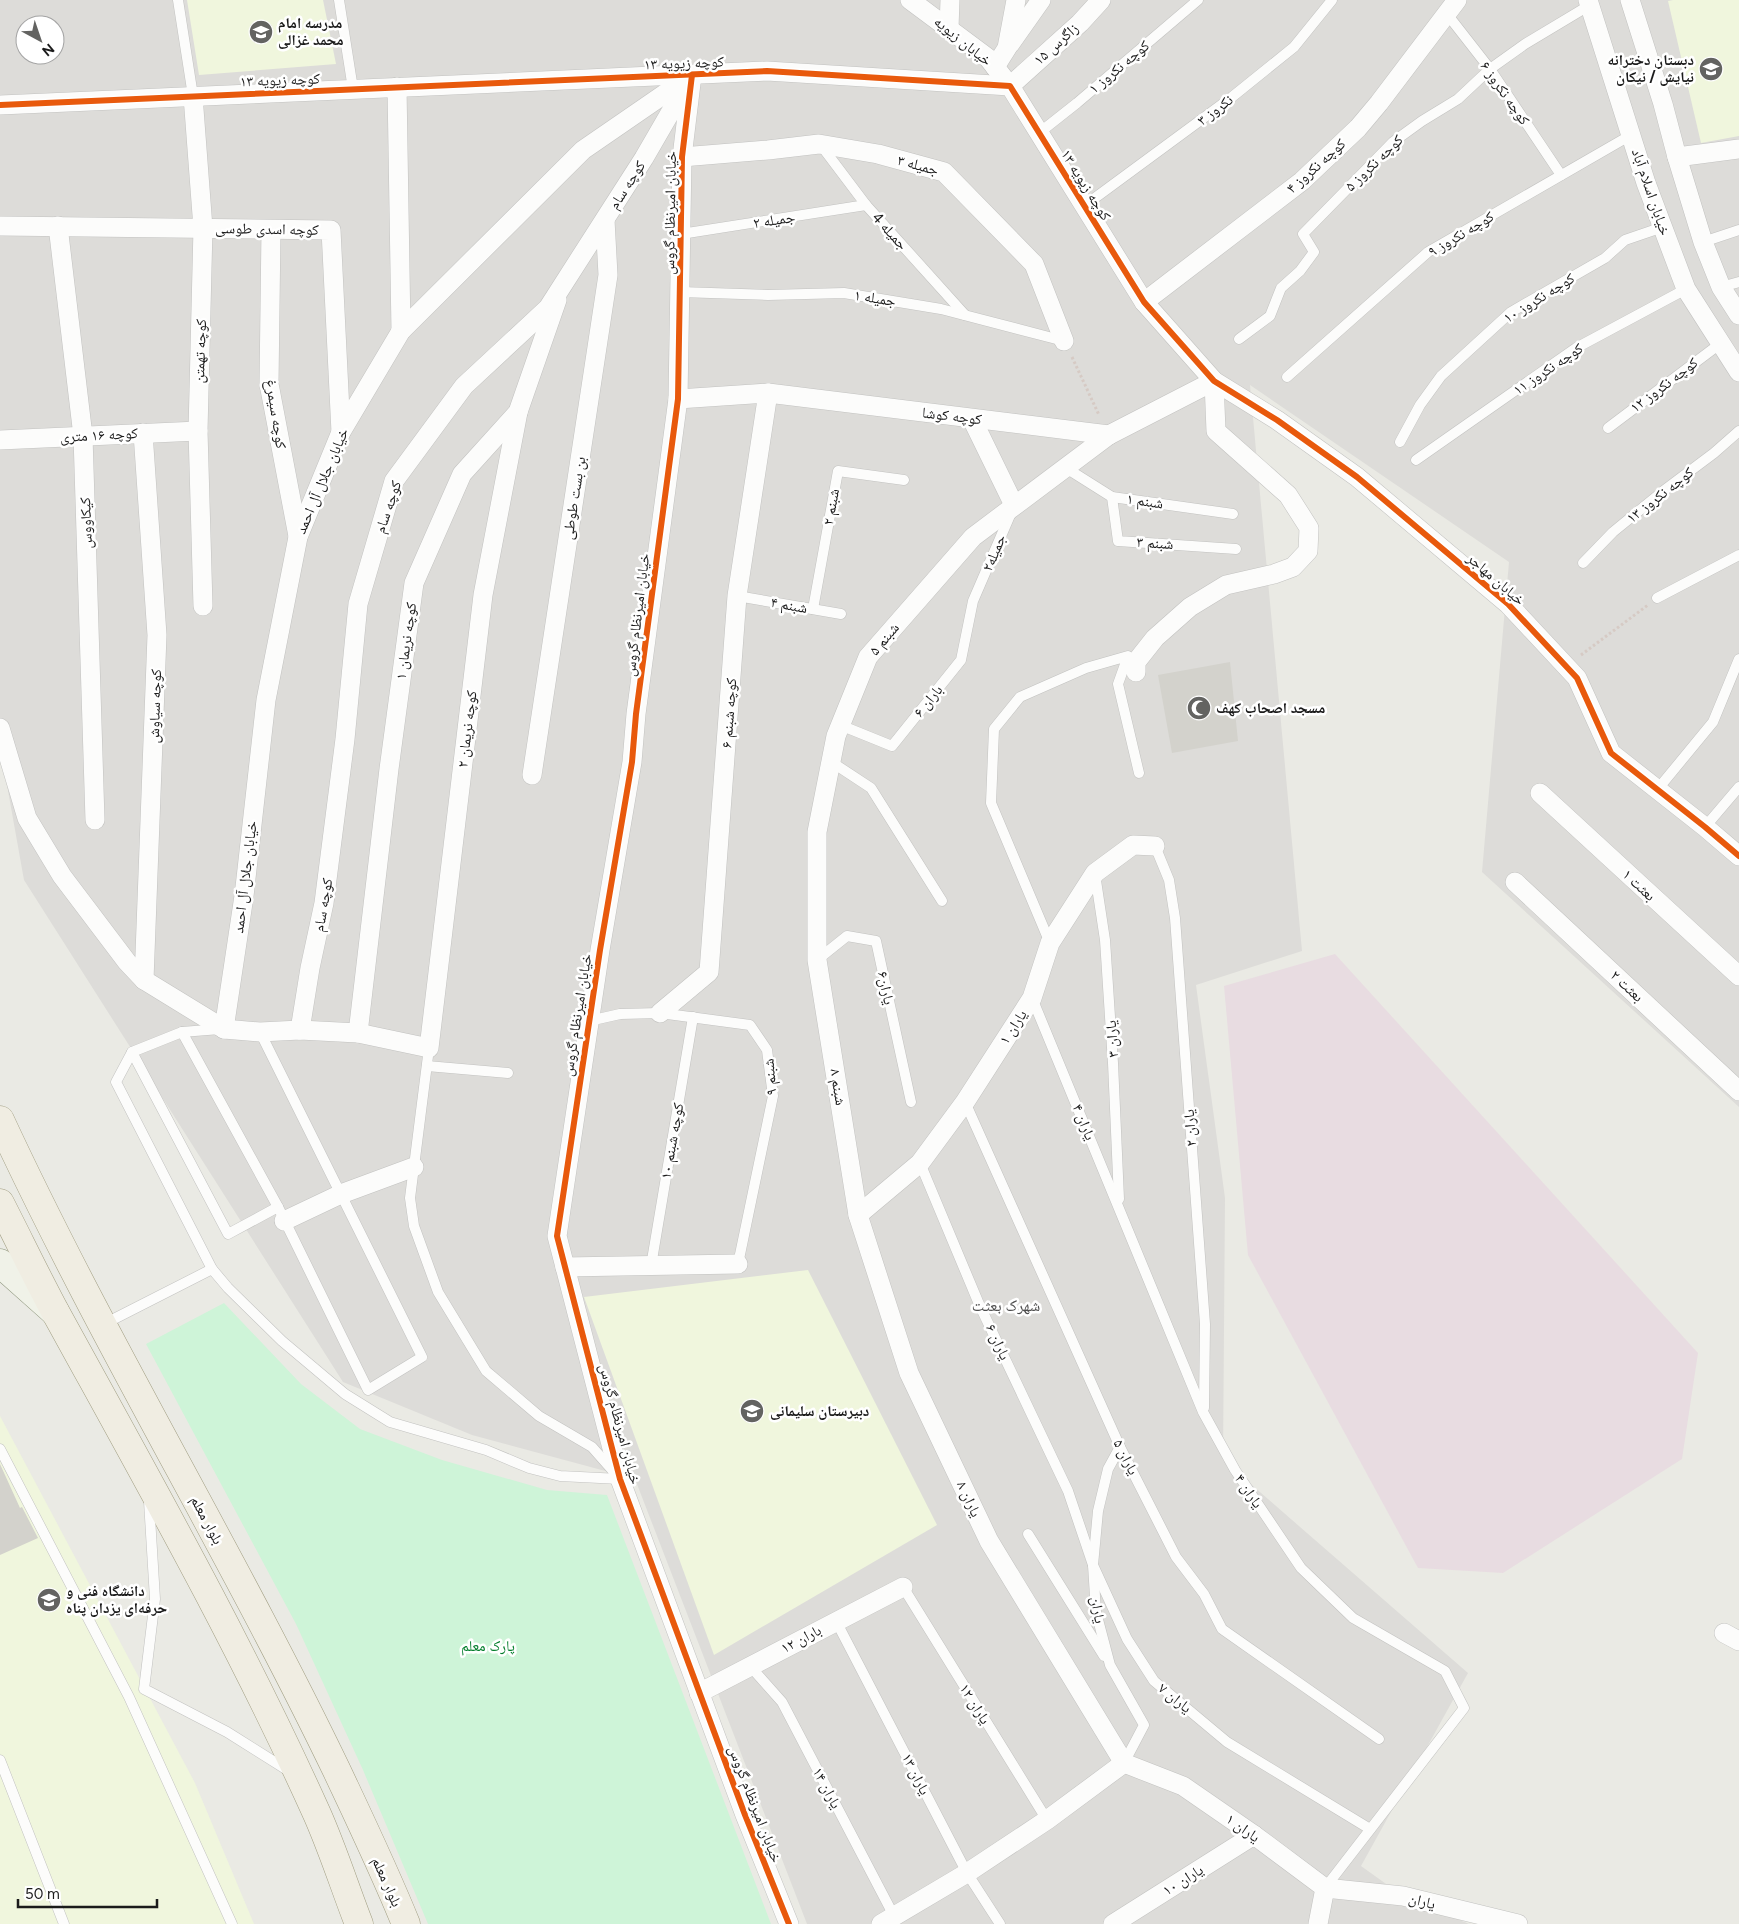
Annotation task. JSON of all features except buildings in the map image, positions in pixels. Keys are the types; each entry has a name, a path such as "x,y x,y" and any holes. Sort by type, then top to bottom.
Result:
{"main road":[{"name":"بلوار معلم","path":"0,1120 28,1181 102,1325 309,1713 406,1924"},
{"path":"0,1203 56,1313 229,1634 318,1816 359,1924"},
{"path":"0,1263 56,1313"}],"street":[{"name":"خیابان زیویه","path":"910,0 988,58 1010,86"},
{"path":"949,28 950,0"},
{"path":"1007,48 1016,0"},
{"path":"995,67 1041,0"},
{"name":"زاگرس ۱۵","path":"1010,86 1080,23 1101,0"},
{"path":"1630,0 1663,104 1676,157 1703,242 1721,288 1739,315"},
{"name":"خیابان اسلام آباد","path":"1589,2 1646,183 1686,289 1739,372"},
{"name":"کوچه نکروز ۴","path":"1144,302 1302,181 1358,128 1452,7"},
{"name":"کوچه زیویه ۱۳","path":"0,105 767,71 1010,86 1144,302 1214,381"},
{"name":"خیابان امیرنظام گروس","path":"692,75 682,157 678,399 636,714 632,762 589,1021 557,1236 620,1479 745,1815 789,1924"},
{"name":"کوچه سام","path":"300,1030 310,968 324,904 345,739 358,604 394,481 464,386 548,308 644,158 692,75"},
{"name":"خیابان جلال آل احمد","path":"224,1029 244,896 266,700 298,537 341,432 402,331 583,150 692,75"},
{"path":"397,88 402,331"},
{"name":"کوچه تهمتن","path":"193,96 203,228 198,432 203,606"},
{"name":"جمیله ۳","path":"682,157 819,144 878,154 944,172 1034,264 1064,341"},
{"path":"1676,157 1739,149"},
{"name":"بن بست طوطی","path":"532,775 608,275 604,220"},
{"name":"کوچه اسدی طوسی","path":"0,226 331,230 341,432"},
{"name":"کیکاووس","path":"58,226 83,436 94,820"},
{"name":"کوچه سیمرغ","path":"271,230 269,384 298,537"},
{"name":"کوچه نریمان ۱","path":"358,1033 388,778 414,584 462,474 518,412 563,285"},
{"path":"1108,435 1214,381 1216,431 1288,495 1309,528 1308,551 1293,567 1274,574 1226,585 1190,607 1155,638 1136,662 1136,672"},
{"name":"خیابان مهاجر","path":"1214,381 1277,420 1357,477 1508,604 1577,678 1611,753 1739,856"},
{"name":"کوچه کوشا","path":"678,399 768,393 1108,435"},
{"name":"کوچه شبنم ۶","path":"660,1013 709,972 738,596 768,393"},
{"name":"کوچه نریمان ۲","path":"428,1057 484,595 518,412"},
{"path":"972,419 1014,505"},
{"name":"کوچه ۱۶ متری","path":"0,440 198,432"},
{"name":"کوچه سیاوش","path":"143,433 157,635 144,980"},
{"name":"شبنم ۵","path":"817,960 817,832 830,761 840,725 868,657 973,536 1108,435"},
{"path":"0,728 27,818 62,876 127,962 144,980 224,1029 260,1032 300,1030 358,1033 428,1057"},
{"name":"بعثت ۱","path":"1540,793 1739,976"},
{"name":"یاران ۱","path":"858,1215 920,1163 965,1102 1032,998 1050,943 1095,873 1133,845 1155,846"},
{"name":"بعثت ۲","path":"1515,882 1739,1090"},
{"name":"شبنم ۸","path":"817,960 858,1215"},
{"path":"281,1214 341,1194 414,1166"},
{"name":"یاران ۸","path":"858,1215 909,1373 989,1541 1124,1762"},
{"path":"565,1267 738,1264"},
{"name":"باران ۱۲","path":"699,1693 903,1587"},
{"path":"888,1920 967,1873 1047,1820 1124,1762"},
{"name":"یاران ۱","path":"1124,1762 1183,1786 1254,1835 1325,1888"},
{"name":"یاران ۱۰","path":"1113,1924 1254,1835"},
{"path":"1318,1924 1325,1888"},
{"name":"یاران","path":"1325,1888 1403,1896 1509,1923"}],"lane":[{"path":"178,0 193,96"},
{"path":"338,0 353,89"},
{"name":"کوچه نکروز ۱","path":"1039,133 1198,0"},
{"name":"نکروز ۳","path":"1084,206 1232,98 1294,47 1332,0"},
{"name":"کوچه نکروز ۵","path":"1239,339 1270,316 1281,288 1300,271 1314,252 1303,234 1393,142 1422,121 1458,99 1490,69 1525,44 1589,2"},
{"name":"کوچه نکروز ۶","path":"1452,7 1490,69 1561,175"},
{"name":"کوچه نکروز ۹","path":"1287,377 1428,252 1631,135"},
{"name":"جمیله 4","path":"819,144 866,206 965,315"},
{"name":"جمیله ۲","path":"682,234 866,206"},
{"name":"کوچه نکروز ۱۰","path":"1400,442 1420,405 1441,376 1511,312 1605,258 1625,240 1663,227"},
{"path":"1703,242 1739,230"},
{"path":"1721,288 1739,282"},
{"name":"کوچه نکروز ۱۱","path":"1416,460 1576,348 1686,289"},
{"name":"جمیله ۱","path":"680,292 768,295 844,293 941,309 1064,341"},
{"name":"کوچه نکروز ۱۲","path":"1608,428 1720,343"},
{"name":"کوچه نکروز ۱۳","path":"1583,563 1613,532 1714,453 1739,430"},
{"name":"شبنم ۱","path":"1066,468 1112,496 1233,514"},
{"name":"شبنم ۲","path":"813,609 838,471 904,480"},
{"name":"شبنم ۳","path":"1112,496 1118,541 1236,549"},
{"name":"جمیله۲","path":"973,600 1014,505"},
{"path":"1657,598 1739,555"},
{"name":"شبنم ۴","path":"738,596 841,614"},
{"name":"باران ۶","path":"840,725 892,746 961,660 973,600"},
{"path":"1050,943 991,803 994,729 1020,697 1086,668 1128,656 1118,684 1140,773"},
{"path":"1658,790 1713,722 1738,666"},
{"path":"830,761 871,788 942,901"},
{"path":"1705,827 1739,787"},
{"name":"یاران ۲","path":"1155,846 1170,880 1175,918 1205,1324 1204,1412"},
{"name":"یاران ۳","path":"1095,873 1105,940 1113,1063 1119,1207"},
{"name":"یاران۶","path":"817,960 847,936 876,941 910,1102"},
{"name":"یاران ۴","path":"1032,998 1204,1412 1235,1470 1301,1568 1353,1618 1445,1671 1464,1708 1325,1888"},
{"name":"شبنم ۹","path":"589,1021 620,1014 660,1013 750,1025 767,1050 773,1096 738,1264"},
{"name":"کوچه شبنم ۱۰","path":"651,1266 693,1017"},
{"path":"224,1029 182,1032 132,1052 116,1082 212,1269 228,1288 282,1341 345,1394 390,1422 486,1450 529,1468 560,1476 620,1479"},
{"path":"182,1032 281,1214 368,1390 422,1357 260,1032"},
{"path":"132,1052 228,1234 281,1214"},
{"path":"508,1073 428,1057 410,1198 414,1226 438,1292 486,1371 539,1416 592,1447 620,1479"},
{"name":"یاران ۵","path":"965,1102 1120,1447 1176,1557 1204,1594 1222,1629 1379,1739"},
{"name":"یاران ۶","path":"920,1163 979,1304 1068,1492"},
{"path":"102,1325 212,1269"},
{"name":"یاران","path":"1120,1447 1108,1469 1098,1511 1093,1565 1096,1612 1110,1665 1144,1725 1124,1762"},
{"path":"0,1449 129,1697 232,1924"},
{"path":"144,1689 155,1599 148,1482"},
{"name":"یاران ۷","path":"1068,1492 1093,1565 1127,1639 1154,1681 1227,1742 1370,1830"},
{"path":"1028,1534 1110,1665"},
{"name":"یاران ۱۲","path":"903,1587 1047,1820"},
{"name":"یاران ۱۳","path":"836,1621 967,1873 1000,1924"},
{"name":"یاران ۱۴","path":"750,1666 782,1702 888,1920"},
{"path":"129,1697 144,1689"},
{"path":"144,1689 227,1732 300,1778"},
{"path":"0,1760 64,1924"}],"path":[{"path":"1064,341 1108,435"},
{"path":"1566,666 1657,598"}],"shaded area":[{"path":"0,0 1739,0 1739,1107 1482,872 1509,562 1250,385 1302,951 1196,985 1225,1198 1223,1460 1468,1673 1361,1866 1403,1896 1469,1924 807,1924 635,1479 472,1435 343,1382 24,880 0,746"},
{"name":"مدرسه امام محمد غزالی","path":"187,0 323,0 336,64 199,75"},
{"name":"دبستان دخترانه نیایش / نیکان","path":"1739,0 1739,136 1701,143 1668,1"},
{"path":"1335,954 1698,1353 1682,1459 1503,1573 1418,1568 1248,1255 1224,986"},
{"name":"دبیرستان سلیمانی","path":"808,1270 937,1525 714,1655 584,1297"},
{"name":"دانشگاه فنی و حرفه‌ای یزدان پناه","path":"0,1416 195,1783 254,1924 0,1924"}],"green space":[{"name":"پارک معلم","path":"224,1303 301,1384 360,1429 442,1460 547,1490 607,1495 771,1924 428,1924 363,1770 296,1624 146,1344"}],"cycle path":[{"path":"0,105 767,71 1010,86 1144,302 1214,381 1277,420 1357,477 1508,604 1577,678 1611,753 1739,856"},
{"path":"692,75 682,157 678,399 636,714 632,762 600,950 557,1236 620,1479 745,1815 789,1924"}],"place":[{"name":"مدرسه امام محمد غزالی","path":"261,32"},
{"name":"دبستان دخترانه نیایش / نیکان","path":"1711,69"},
{"name":"مسجد اصحاب کهف","path":"1199,708"},
{"name":"دبیرستان سلیمانی","path":"752,1411"},
{"name":"دانشگاه فنی و حرفه‌ای یزدان پناه","path":"49,1600"}],"district":[{"name":"شهرک بعثت","path":"1006,1305"}]}
